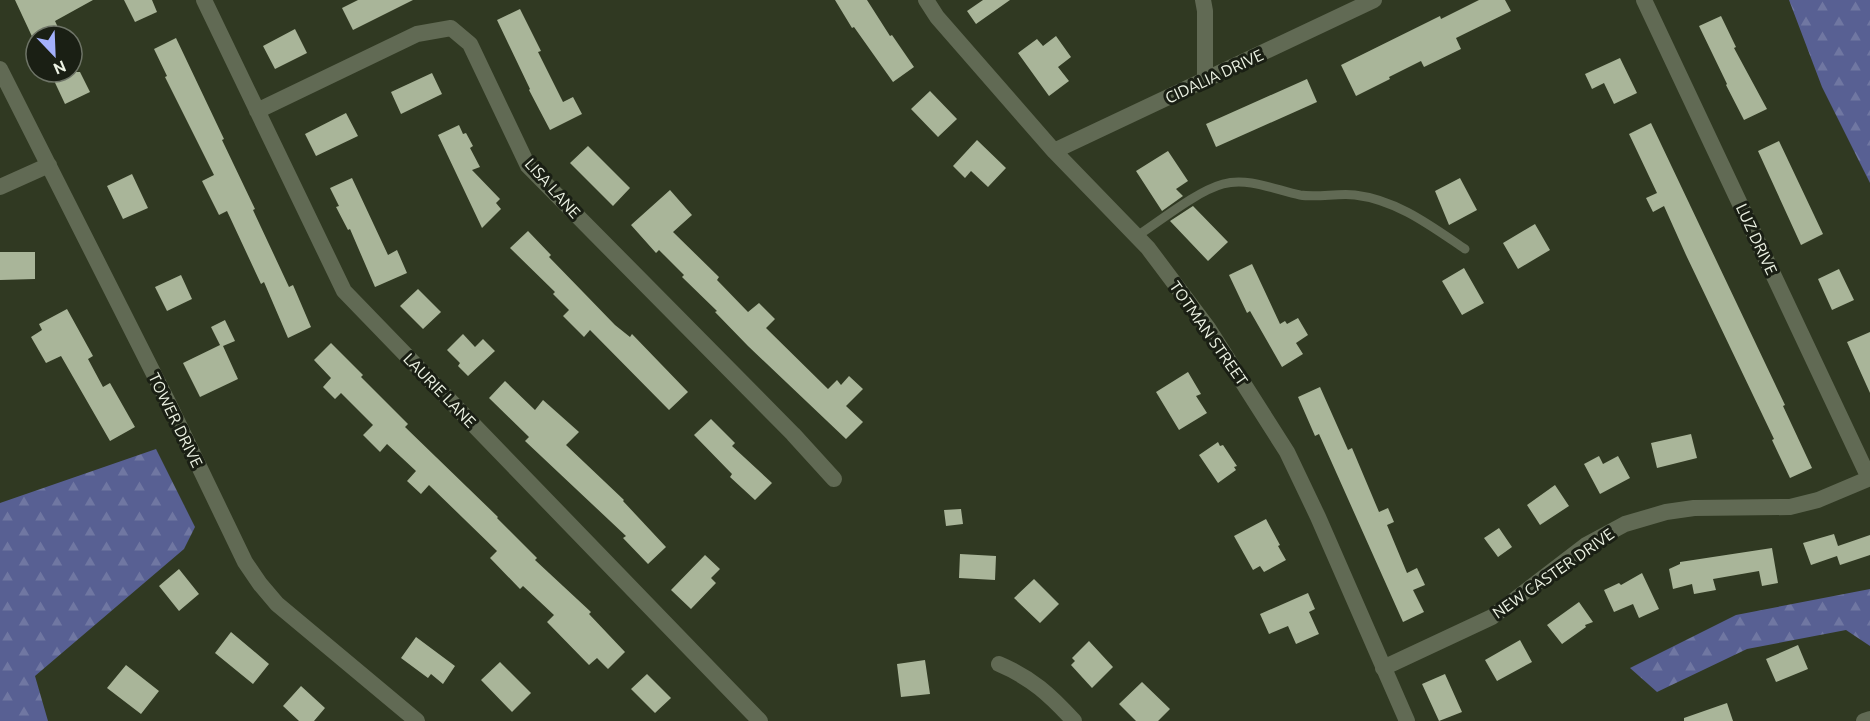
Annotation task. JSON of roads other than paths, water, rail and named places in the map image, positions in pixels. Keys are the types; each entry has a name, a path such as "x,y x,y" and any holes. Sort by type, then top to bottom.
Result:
{"street":[{"name":"LAURIE LANE","path":"204,0 344,291 760,721"},
{"name":"TOTMAN STREET","path":"926,0 937,17 1054,151 1148,248 1208,328 1287,452 1318,517 1407,721"},
{"path":"1203,0 1205,80"},
{"name":"CIDALIA DRIVE","path":"1054,151 1374,0"},
{"name":"LUZ DRIVE","path":"1644,0 1870,478"},
{"name":"LISA LANE","path":"257,111 417,34 451,28 470,44 528,166 794,434 834,479"},
{"name":"TOWER DRIVE","path":"0,69 168,402 233,538 260,584 277,604 417,721"},
{"path":"0,187 49,165"},
{"name":"NEW CASTER DRIVE","path":"1383,668 1492,617 1586,545 1625,524 1694,508 1790,507 1818,500 1870,478"},
{"path":"999,664 1035,683 1074,721"},
{"path":"1864,721 1870,719"}],"lane":[{"path":"1137,236 1200,194 1226,183 1238,182 1303,196 1340,194 1376,199 1401,208 1419,218 1465,249"}]}
